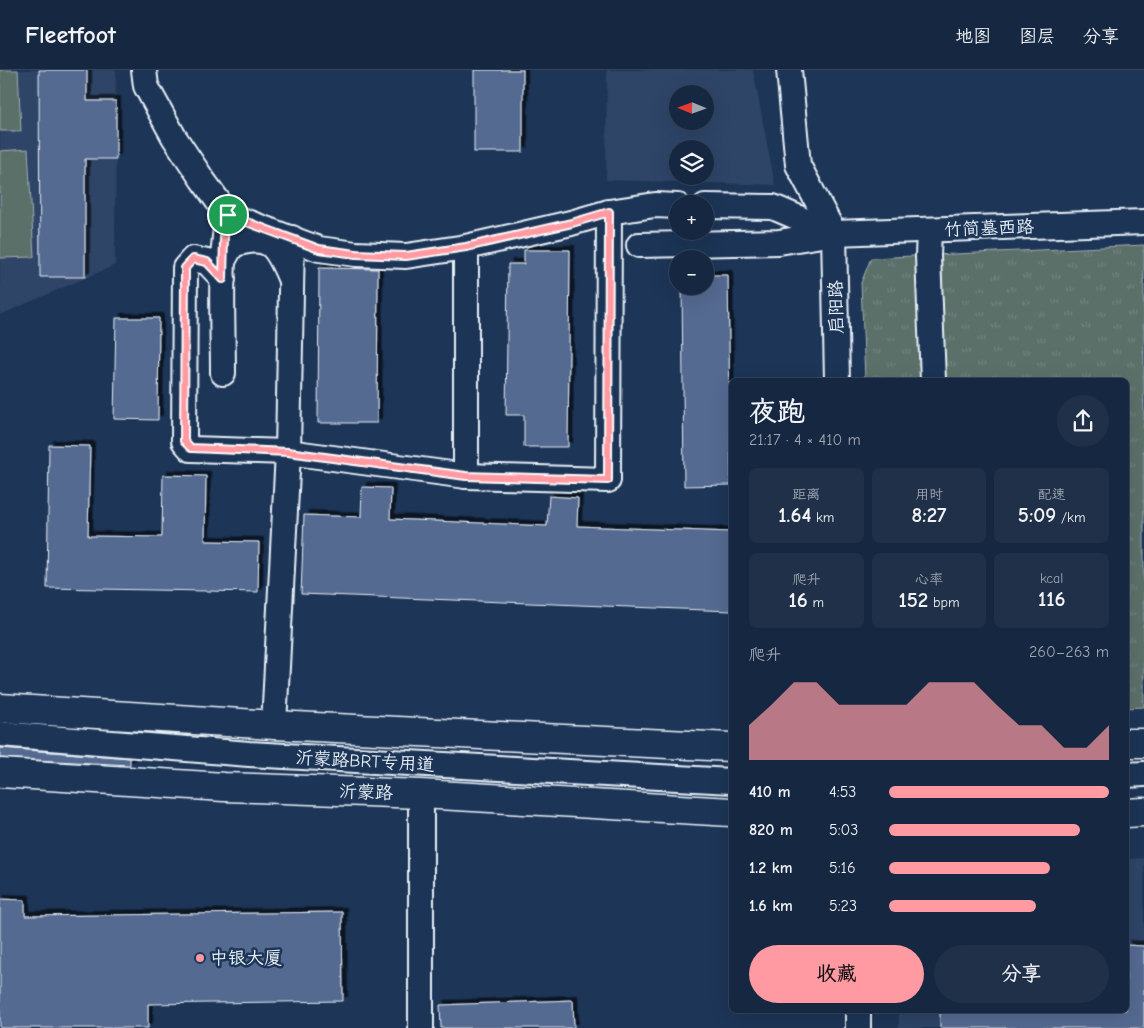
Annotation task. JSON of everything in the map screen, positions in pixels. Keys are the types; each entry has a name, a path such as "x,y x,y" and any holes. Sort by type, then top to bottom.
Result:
{"main road":[{"path":"0,708 274,725 729,747"},
{"path":"1129,744 1144,742"},
{"name":"沂蒙路","path":"0,773 224,787 421,794 729,812"},
{"path":"1129,813 1144,812"}],"street":[{"path":"144,70 146,86 174,137 228,215 319,249 356,254 406,256 466,247 572,223 609,212 655,205 669,206"},
{"path":"789,70 798,165 834,233"},
{"path":"714,206 773,207 834,233"},
{"path":"223,270 207,262 193,259 185,268 184,441 191,448 288,452 466,476 608,480 609,212"},
{"path":"223,373 224,237 228,215"},
{"name":"竹简墓西路","path":"639,245 779,242 834,233 1144,222"},
{"path":"928,230 933,378"},
{"name":"启阳路","path":"834,233 837,378"},
{"path":"274,725 288,452 292,238"},
{"path":"223,270 232,245 250,239 267,242 280,254 291,281"},
{"path":"466,247 466,476"},
{"name":"沂蒙路BRT专用道","path":"0,734 249,754 729,781"},
{"path":"1129,775 1144,774"},
{"path":"421,794 421,1028"},
{"path":"858,1013 858,1028"}],"shaded area":[{"path":"0,70 116,70 115,265 0,315"},
{"path":"607,70 753,70 775,185 714,183 714,140 669,140 669,182 606,180"},
{"path":"1144,858 1144,1028 899,1028 899,1013 1129,1013 1129,859"}],"green space":[{"path":"0,70 18,70 21,131 0,131"},
{"path":"28,149 34,257 0,258 0,151"},
{"path":"1144,245 1144,707 1129,708 1129,378 865,378 861,283 871,258"}],"building":[{"path":"39,70 87,70 87,101 116,101 116,159 85,159 85,277 40,277"},
{"path":"474,70 523,70 523,152 474,152"},
{"path":"524,250 570,250 568,447 524,447 524,415 506,415 508,264 524,264"},
{"path":"319,268 378,269 377,423 318,423"},
{"path":"714,275 728,275 729,485 684,486 682,295 714,295"},
{"path":"116,318 159,318 158,420 114,419"},
{"path":"49,445 90,446 88,536 162,537 163,475 206,476 205,541 259,542 258,592 47,588"},
{"path":"362,487 391,488 390,519 547,526 549,496 578,498 577,526 729,532 729,611 301,594 304,515 361,517"},
{"path":"0,748 130,758 130,765 0,758"},
{"name":"中银大厦","path":"0,899 25,900 25,916 342,912 343,1001 148,1004 148,1028 0,1028"},
{"path":"1129,945 1144,946 1144,1028 940,1028 940,1013 1129,1013"},
{"path":"573,1000 574,1028 441,1028 440,1005"}],"place":[{"name":"中银大厦","path":"200,958"}],"route":[{"path":"609,212 608,480 466,476 288,452 191,448 184,441 185,268 193,259 207,262 223,279 224,237 228,215 319,249 356,254 406,256 466,247 572,223 609,212"}]}
